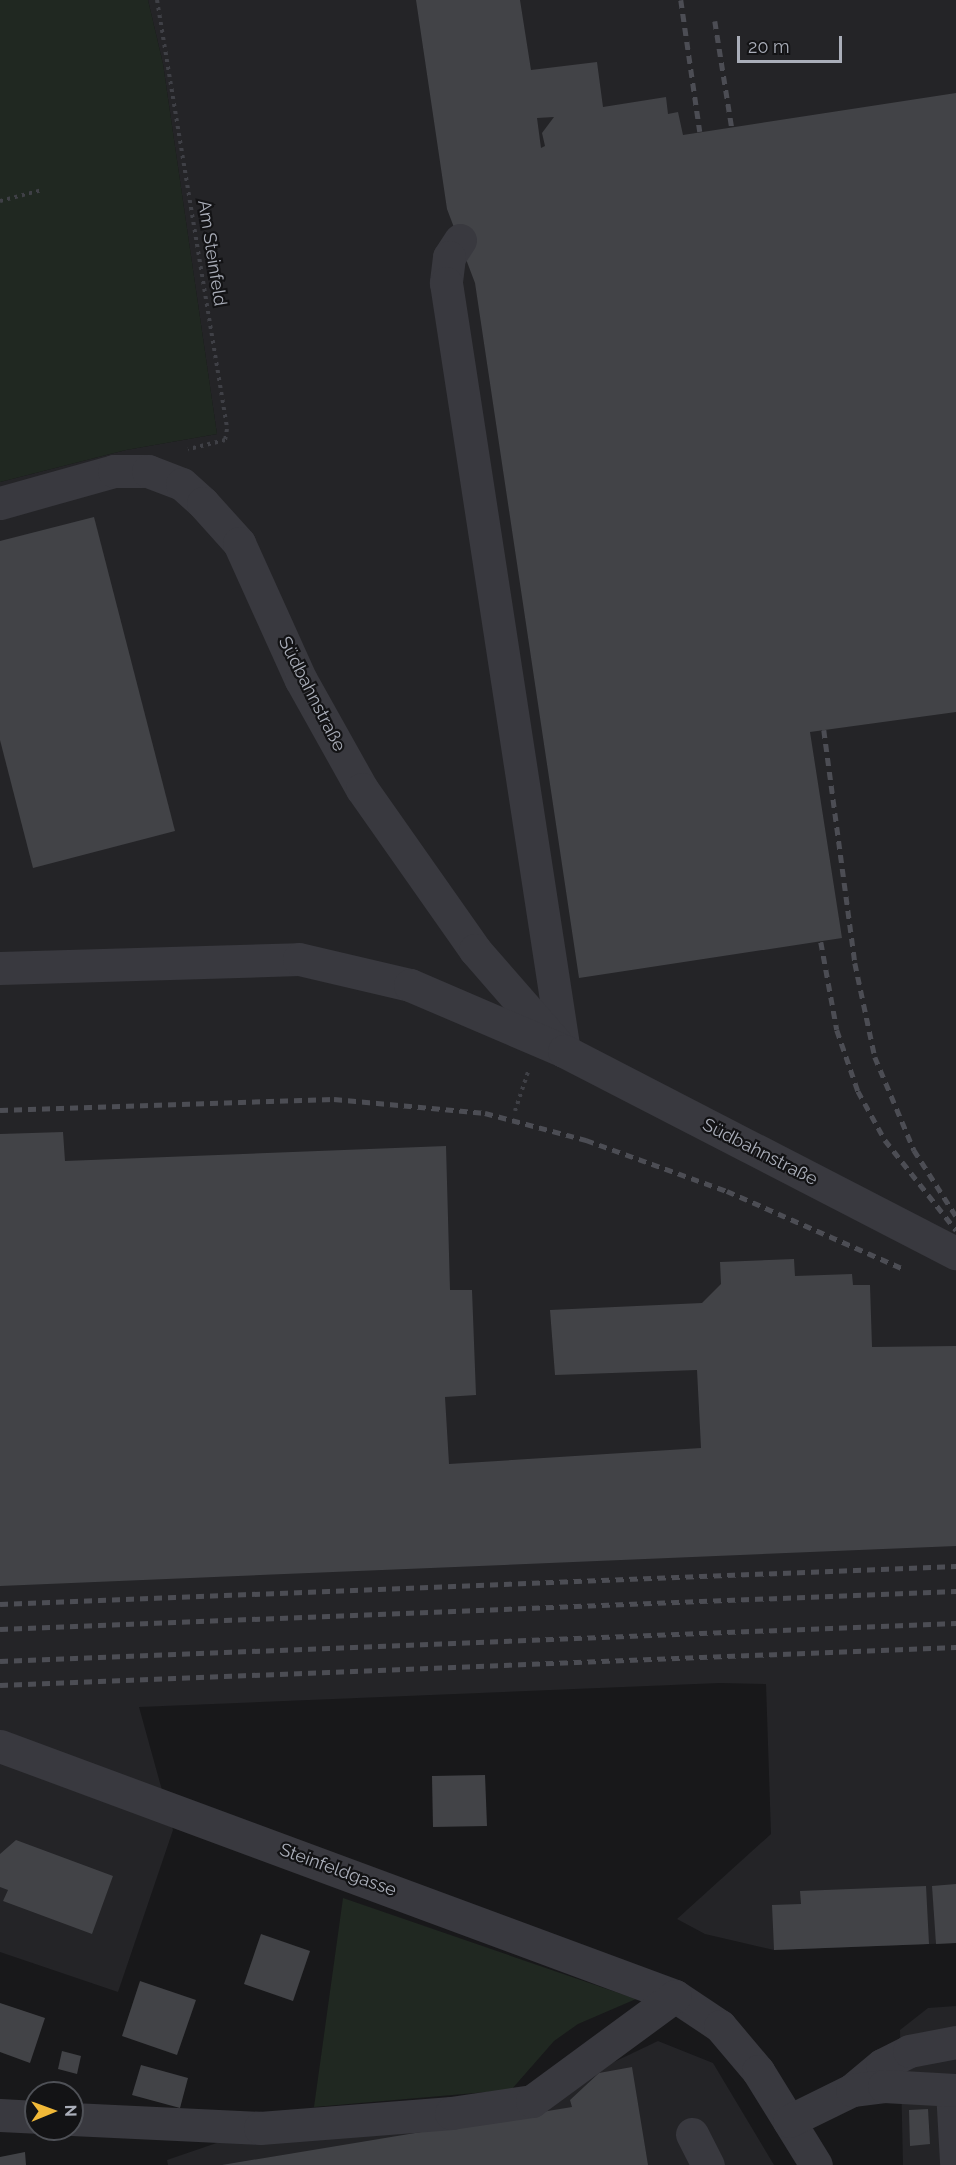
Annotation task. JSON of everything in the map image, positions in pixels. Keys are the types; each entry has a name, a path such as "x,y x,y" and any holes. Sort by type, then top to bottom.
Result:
{"street":[{"path":"460,240 449,256 446,283 564,1051"},
{"name":"Südbahnstraße","path":"0,503 114,471 148,471 182,484 203,503 239,543 302,680 362,789 475,950 564,1051"},
{"name":"Südbahnstraße","path":"0,968 299,959 410,985 564,1051 956,1253"},
{"name":"Steinfeldgasse","path":"0,1746 675,1996 720,2026 758,2071 789,2121 811,2164"},
{"path":"84,2120 260,2128 452,2113 532,2101 675,1996"},
{"path":"789,2121 852,2090 882,2065 909,2051 956,2042"},
{"path":"852,2090 884,2086 954,2090 956,2162"},
{"path":"0,2115 24,2116"},
{"path":"692,2134 708,2165"}],"path":[{"name":"Am Steinfeld","path":"157,0 227,429 225,440 178,451"},
{"path":"0,201 42,190"}],"shaded area":[{"path":"0,0 148,0 163,64 217,434 126,450 0,482"},
{"path":"148,0 956,0 956,1943 774,1950 705,1934 677,1919 771,1834 766,1684 720,1683 139,1707 173,1830 118,1992 0,1952 0,482 126,450 217,434 163,64"},
{"path":"343,1898 636,1999 578,2024 554,2041 511,2090 314,2107"},
{"path":"956,2006 956,2165 903,2165 900,2030 928,2008"},
{"path":"658,2041 713,2063 774,2165 168,2165 167,2160 260,2128 532,2101"}],"building":[{"path":"416,0 520,0 531,70 597,62 603,107 666,97 668,114 678,112 683,135 956,93 956,712 810,732 842,938 579,978 475,283 447,209","holes":["554,117 542,133 545,146 541,148 537,118"]},
{"path":"94,517 175,831 33,868 0,740 0,541"},
{"path":"63,1132 65,1161 446,1146 450,1290 472,1290 476,1395 445,1397 449,1464 701,1448 697,1370 555,1375 550,1310 702,1303 721,1284 720,1262 794,1259 795,1276 852,1274 853,1285 870,1285 872,1347 956,1346 956,1546 0,1586 0,1134"},
{"path":"485,1775 487,1826 433,1827 432,1776"},
{"path":"16,1840 113,1876 92,1934 3,1901 8,1890 0,1887 0,1854"},
{"path":"956,1884 956,1943 936,1944 932,1886"},
{"path":"926,1886 929,1944 774,1950 772,1905 801,1904 800,1891"},
{"path":"261,1934 310,1951 293,2001 244,1984"},
{"path":"140,1981 196,2000 177,2055 122,2036"},
{"path":"0,2003 45,2018 30,2063 0,2052"},
{"path":"62,2051 81,2056 77,2074 58,2069"},
{"path":"141,2065 188,2078 180,2108 132,2095"},
{"path":"632,2067 648,2165 222,2165 572,2107 570,2100 599,2073"},
{"path":"928,2109 930,2144 910,2146 909,2110"},
{"path":"25,2152 26,2165 0,2165 0,2157"}],"railway":[{"path":"681,0 700,132"},
{"path":"715,21 732,128"},
{"path":"824,730 855,963 875,1057 914,1150 956,1216"},
{"path":"821,942 837,1030 858,1091 885,1140 956,1230"},
{"path":"0,1110 334,1099 485,1113 586,1140 727,1191 904,1269"},
{"path":"0,1604 956,1566"},
{"path":"0,1629 956,1591"},
{"path":"0,1661 956,1623"},
{"path":"0,1685 956,1647"}]}
